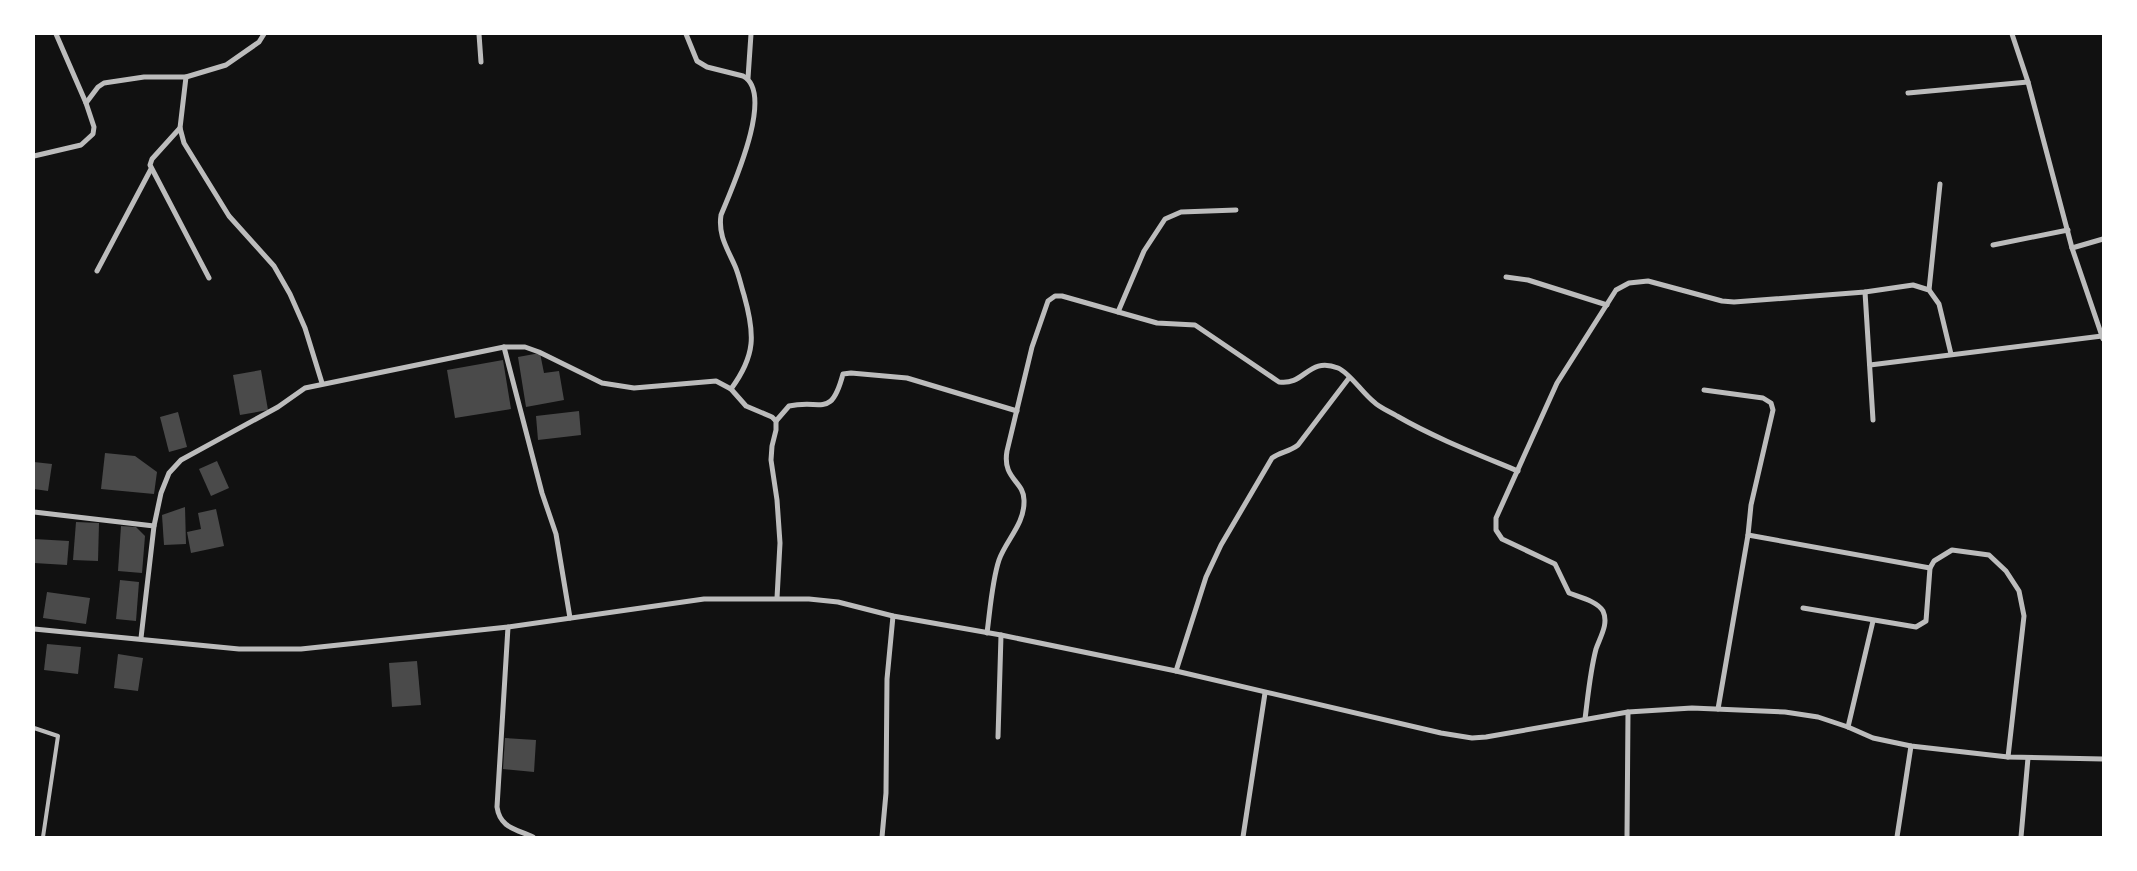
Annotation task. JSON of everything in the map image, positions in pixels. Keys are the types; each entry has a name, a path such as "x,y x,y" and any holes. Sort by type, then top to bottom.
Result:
{"street":[{"path":"34,156 81,145 94,134 94,127 86,103 56,34"},
{"path":"86,103 98,87 104,83 144,77 186,77 226,65 259,42 264,34"},
{"path":"479,34 480,62"},
{"path":"686,34 697,61 707,67 748,78"},
{"path":"731,389 747,364 752,345 752,327 736,268 719,228 721,216 753,130 756,113 753,87 748,78 750,34"},
{"path":"1870,365 1951,354 2102,338 2072,248 2028,82 2012,34"},
{"path":"186,77 180,128 189,153 229,216 274,266 290,294 304,328 322,383"},
{"path":"1908,93 2028,82"},
{"path":"180,128 152,159 150,162 151,169 209,278"},
{"path":"97,271 151,169"},
{"path":"1929,290 1940,184"},
{"path":"1118,312 1144,251 1165,219 1181,212 1236,210"},
{"path":"1992,245 2068,230"},
{"path":"2072,248 2103,239"},
{"path":"1506,277 1528,280 1606,305"},
{"path":"1585,719 1596,649 1605,619 1603,612 1598,605 1569,593 1555,564 1502,539 1496,530 1496,518 1557,382 1616,290 1629,283 1648,281 1722,301 1865,292 1913,286 1929,290 1939,304 1951,354"},
{"path":"1865,292 1873,420"},
{"path":"986,633 999,560 1018,526 1024,500 1021,490 1010,476 1005,462 1032,347 1048,301 1055,296 1062,296 1157,323 1195,325 1279,382 1287,383 1298,379 1310,368 1318,366 1340,368 1374,403 1419,429 1518,471"},
{"path":"504,347 542,493 556,534 570,618"},
{"path":"141,638 154,526 161,493 169,473 181,460 278,407 305,388 504,347 525,348 539,352 602,383 634,388 716,381 731,389 746,406 772,417 776,421"},
{"path":"777,598 780,543 777,500 771,460 776,421 789,406 827,404 833,400 842,374 851,373 907,378 1017,411"},
{"path":"1176,672 1206,577 1221,545 1272,458 1277,454 1289,452 1298,445 1349,378"},
{"path":"1704,390 1763,398 1770,403 1773,410 1751,505 1748,536 1718,710"},
{"path":"34,512 154,526"},
{"path":"1748,536 1930,568"},
{"path":"1803,608 1916,627 1926,622 1930,568 1934,561 1952,550 1989,554 2006,571 2019,591 2024,616 2008,757"},
{"path":"34,629 239,648 301,649 383,642 508,627 704,600 777,598 838,602 893,616 1001,635 1176,672 1441,733 1472,738 1486,738 1628,712 1684,708 1785,712 1818,717 1873,738 1911,746 2008,757 2103,759"},
{"path":"882,837 886,793 887,679 893,616"},
{"path":"1848,727 1873,621"},
{"path":"508,627 497,807 498,815 503,823 533,837"},
{"path":"998,737 1001,635"},
{"path":"1243,837 1265,693"},
{"path":"1627,837 1628,712"},
{"path":"1897,837 1911,746"},
{"path":"2021,837 2028,758"}],"lane":[{"path":"34,728 58,736 43,837"}],"building":[{"path":"540,353 544,373 559,371 564,400 526,407 518,357"},
{"path":"503,360 511,409 455,418 447,370"},
{"path":"261,370 268,410 240,415 233,375"},
{"path":"579,411 581,435 538,440 536,416"},
{"path":"178,412 187,447 169,452 160,417"},
{"path":"105,453 135,456 157,472 154,494 101,489"},
{"path":"217,461 229,488 211,496 199,469"},
{"path":"34,462 52,464 48,491 34,489"},
{"path":"185,507 186,544 164,545 162,515"},
{"path":"216,509 224,546 191,553 187,532 201,529 198,513"},
{"path":"76,522 99,523 98,561 73,560"},
{"path":"121,526 136,527 145,536 142,573 118,571"},
{"path":"34,539 69,541 67,565 34,563"},
{"path":"120,580 139,582 136,621 116,619"},
{"path":"47,592 90,598 86,624 43,618"},
{"path":"47,644 81,647 78,674 44,670"},
{"path":"118,654 143,658 138,691 114,688"},
{"path":"417,661 421,705 392,707 389,663"},
{"path":"505,738 536,740 534,772 503,769"}]}
